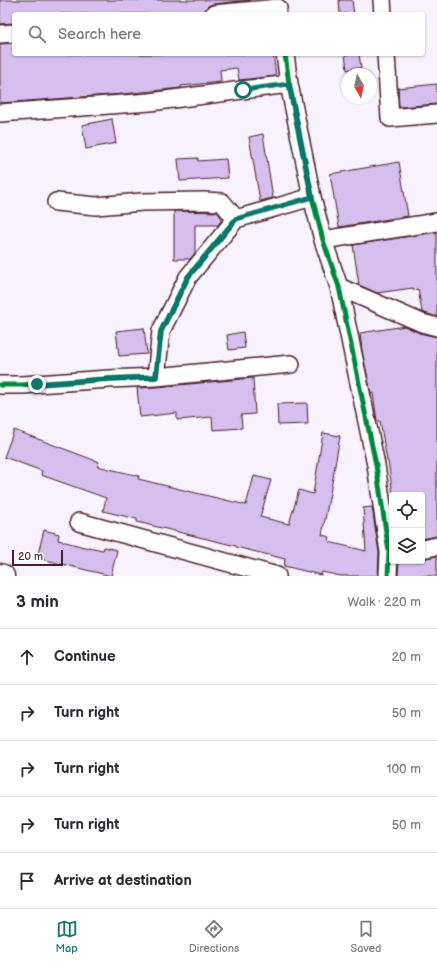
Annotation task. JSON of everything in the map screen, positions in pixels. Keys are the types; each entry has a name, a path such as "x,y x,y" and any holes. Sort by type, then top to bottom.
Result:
{"street":[{"path":"382,0 383,12"},
{"path":"232,12 278,7"},
{"path":"0,34 12,33"},
{"path":"285,56 289,84 312,197 323,240 339,287 376,465 389,546"},
{"path":"386,56 390,118 437,114"},
{"path":"0,113 150,102 289,84"},
{"path":"156,377 161,331 188,277 236,219 312,197"},
{"path":"56,202 96,206 142,202 222,202 236,219"},
{"path":"323,240 437,222"},
{"path":"339,287 422,323 437,327"},
{"path":"0,385 156,377 291,364"},
{"path":"79,522 277,576"},
{"path":"425,548 437,546"},
{"path":"388,576 389,564"}],"building":[{"path":"0,0 251,0 213,4 208,6 204,12 12,12 12,23 0,24"},
{"path":"339,0 352,0 354,12 340,12"},
{"path":"12,43 12,56 273,56 276,76 239,80 237,68 220,70 221,82 181,86 181,88 0,103 0,44"},
{"path":"345,56 359,56 361,68 347,68"},
{"path":"437,84 437,104 399,107 398,88"},
{"path":"112,119 116,143 86,149 82,125"},
{"path":"263,134 273,198 260,201 249,137"},
{"path":"198,158 198,161 226,159 228,178 180,181 178,159"},
{"path":"399,162 408,216 339,227 330,174"},
{"path":"174,211 217,212 221,217 221,221 218,225 195,225 195,253 190,259 174,259"},
{"path":"437,232 437,317 422,312 418,289 413,290 413,288 377,293 359,285 353,245"},
{"path":"405,326 419,333 437,337 437,536 425,538 425,492 393,492 380,421 377,421 373,393 371,393 362,351 360,333"},
{"path":"144,328 147,354 119,356 116,331"},
{"path":"243,332 245,348 229,350 227,335"},
{"path":"253,378 255,414 241,415 242,428 213,430 212,417 177,420 177,413 140,417 137,388"},
{"path":"307,403 308,424 278,425 277,404"},
{"path":"14,430 99,462 97,466 139,476 138,479 246,505 254,476 271,480 260,517 289,524 299,490 313,494 323,433 340,436 322,535 330,537 329,542 366,551 363,508 372,507 379,553 378,576 341,576 322,572 321,575 284,566 285,559 137,522 137,519 103,511 106,498 41,475 42,471 4,457"},
{"path":"44,530 59,534 58,540 88,548 103,550 104,547 117,550 111,576 37,558"},
{"path":"437,556 437,576 398,576 399,564 425,564 425,558"}],"cycle path":[{"path":"285,56 289,84 312,197 323,240 339,287 376,465 389,552 388,576"},
{"path":"0,385 156,377 161,331 188,277 236,219"}],"route":[{"path":"37,384 156,377 161,331 188,277 236,219 312,197 289,84 243,90"}]}
